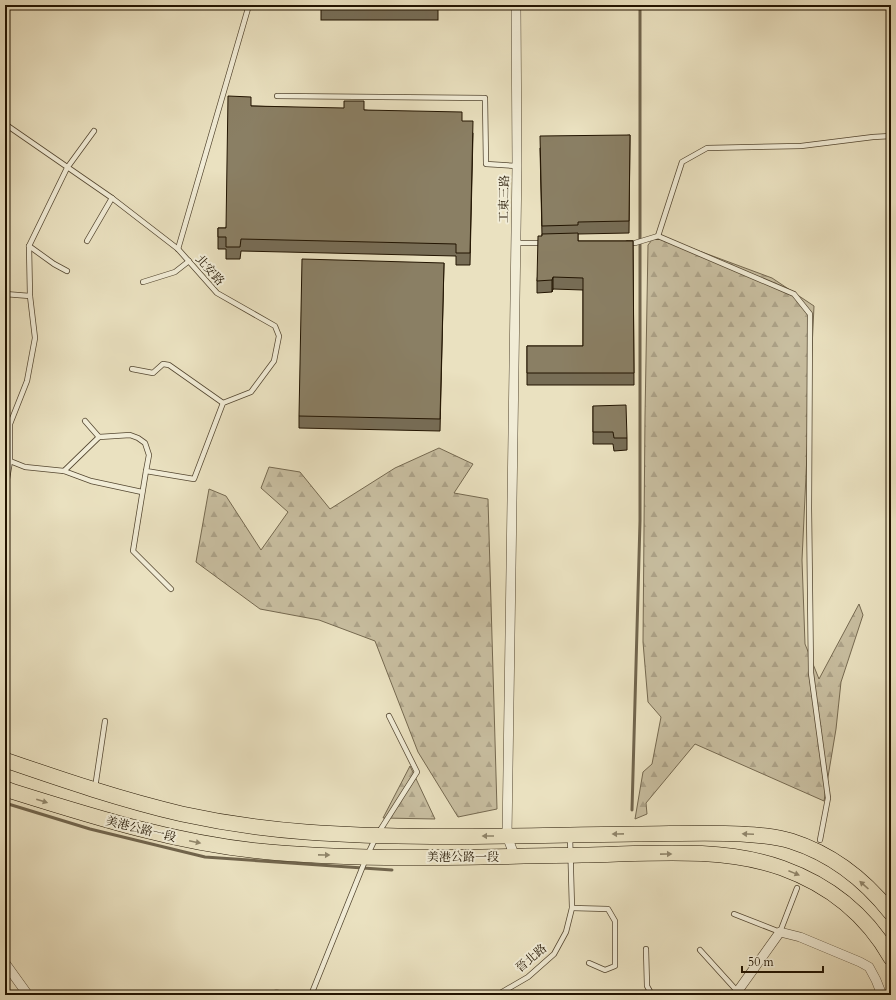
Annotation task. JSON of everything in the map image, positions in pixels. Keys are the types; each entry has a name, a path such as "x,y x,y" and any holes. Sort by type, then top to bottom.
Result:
{"main road":[{"name":"美港公路一段","path":"5,760 95,790 183,814 246,826 307,832 377,835 507,836 712,832 761,835 789,840 814,849 830,858 846,868 870,890 891,913"},
{"name":"美港公路一段","path":"5,789 80,813 200,843 266,851 316,855 367,856 515,857 677,854 715,855 751,860 780,868 814,881 841,899 875,933 891,958"}],"street":[{"name":"工東三路","path":"507,836 517,166 516,5"},
{"path":"507,836 515,857"},
{"path":"737,993 780,932 800,937 869,967 882,995"},
{"path":"5,964 28,995"}],"lane":[{"path":"178,249 249,5"},
{"path":"277,96 485,98 486,164 517,166"},
{"name":"北安路","path":"5,124 112,198 178,249 218,293 275,326 279,336 274,360 251,392 223,403"},
{"path":"5,491 10,461 10,424 27,381 35,338 30,296 29,246 67,168 94,131"},
{"path":"658,236 682,162 707,148 801,146 891,136"},
{"path":"87,240 112,198"},
{"path":"621,243 635,244 658,236 794,294 810,314 809,508 811,673 828,798 820,840"},
{"path":"516,243 547,242"},
{"path":"29,246 54,264 67,271"},
{"path":"143,282 175,272 189,261"},
{"path":"5,294 30,296"},
{"path":"132,369 153,373 163,364 169,365 223,403 194,479 146,471"},
{"path":"85,421 99,437"},
{"path":"64,471 99,437 130,435 145,443 149,456 133,551 171,589"},
{"path":"10,461 25,468 64,471 91,481 142,492"},
{"path":"310,995 377,835 417,772 389,716"},
{"path":"95,790 105,721"},
{"name":"晉北路","path":"498,995 528,977 554,954 566,932 572,908 570,835"},
{"path":"734,914 780,932 797,888"},
{"path":"572,908 608,909 615,921 615,966 606,970 589,963"},
{"path":"646,949 647,986 652,995"},
{"path":"700,950 737,993"},
{"path":"266,995 268,993 277,992 289,995"}],"green space":[{"path":"656,235 772,278 814,306 802,560 805,644 819,679 859,604 863,615 841,682 836,729 824,801 695,744 646,803 647,814 635,819 643,772 652,764 661,717 648,702 643,642 648,245"},
{"path":"439,448 473,464 454,493 488,499 497,809 458,817 418,752 375,641 319,620 260,609 196,562 209,489 226,496 261,550 288,512 261,488 269,467 300,472 330,509 395,468"},
{"path":"410,766 435,819 383,818"}],"building":[{"path":"321,5 438,5 438,8 321,8"},
{"path":"228,96 251,97 251,106 344,108 344,101 364,101 364,110 462,112 462,121 473,121 470,253 456,253 456,244 241,239 240,247 226,247 226,237 218,237 218,228 226,228"},
{"path":"630,135 629,221 578,222 578,225 542,226 540,136"},
{"path":"578,233 578,241 633,241 634,373 527,373 527,346 583,346 583,278 553,277 552,280 537,281 538,236 542,236 542,234"},
{"path":"302,259 444,263 440,419 299,416"},
{"path":"626,405 627,438 614,438 613,432 593,432 593,406"}],"waterway":[{"path":"632,810 640,521 640,5"},
{"path":"5,803 90,829 205,857 392,870"}]}
